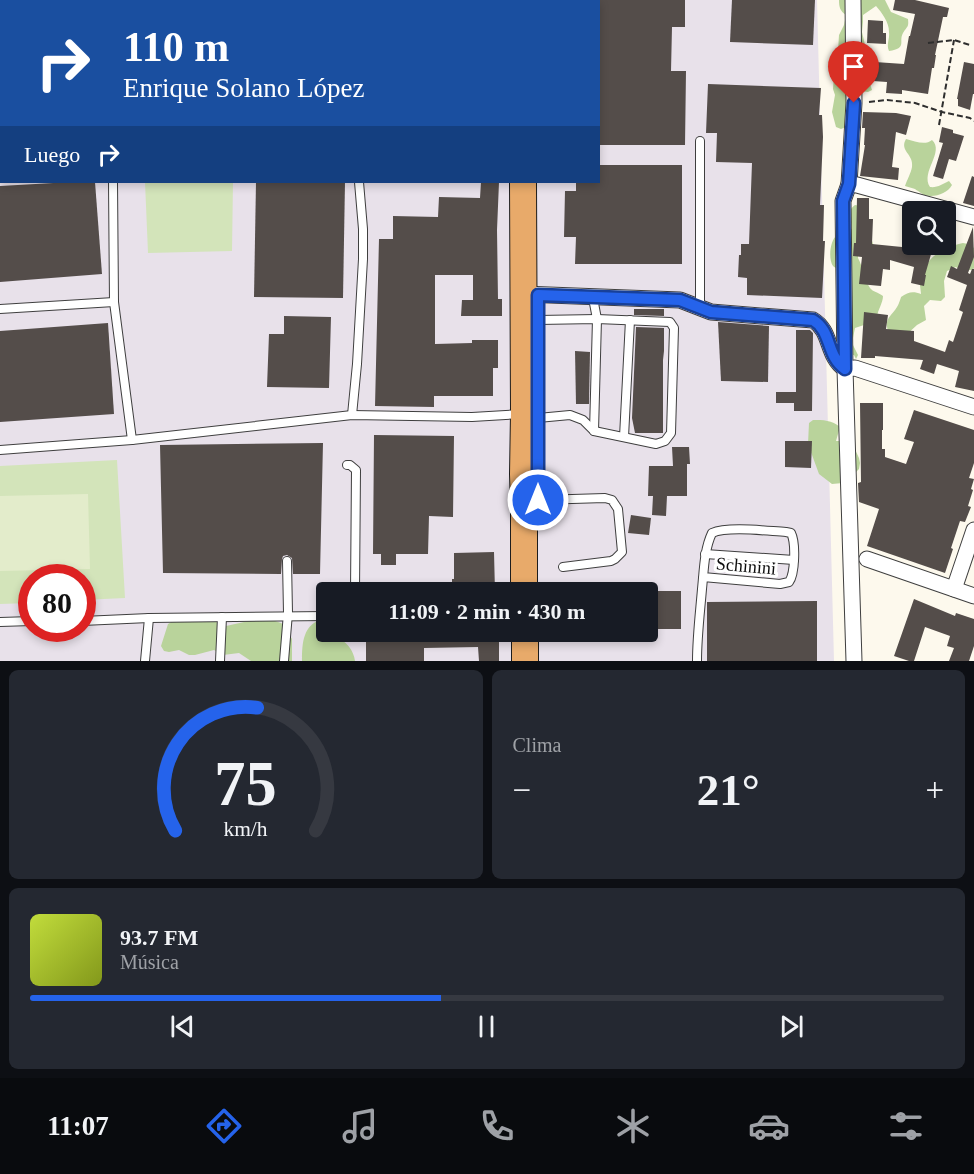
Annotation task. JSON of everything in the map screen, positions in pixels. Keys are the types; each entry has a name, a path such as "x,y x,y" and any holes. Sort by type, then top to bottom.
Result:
{"highway":[{"path":"522,183 533,303"},
{"path":"538,183 531,416 538,500 539,582"},
{"path":"525,582 523,474 531,416"},
{"path":"525,642 525,661"},
{"path":"539,642 539,661"}],"street":[{"path":"853,0 854,103 849,184 843,201 845,369 854,661"},
{"path":"849,184 974,217"},
{"path":"533,303 593,297 680,300 717,312 813,320 823,328 834,358 845,369"},
{"path":"845,369 855,368 974,407"},
{"path":"954,590 974,530"},
{"path":"867,559 974,596"}],"lane":[{"path":"700,141 700,307"},
{"path":"113,183 114,302 132,440"},
{"path":"352,415 363,259 363,229 358,183"},
{"path":"593,297 597,319 594,431"},
{"path":"0,309 114,302"},
{"path":"0,450 132,440 352,415 472,417 570,415 583,420 594,431 656,444 665,441 671,433 674,328 670,322 597,319 533,303"},
{"path":"624,437 630,320"},
{"path":"347,465 356,470 355,582"},
{"path":"538,500 605,498 612,500 618,509 622,552 619,556 610,561 563,567"},
{"name":"Schinini","path":"697,661 697,644 705,554 710,535 714,531 728,530 786,532 793,538 792,579 785,584 703,577"},
{"path":"705,554 794,560"},
{"path":"284,661 287,561"},
{"path":"96,620 316,616"},
{"path":"220,661 222,617"},
{"path":"146,661 149,618"},
{"path":"0,622 18,621"}],"path":[{"path":"928,43 954,40 970,45"},
{"path":"939,125 954,40"},
{"path":"854,103 887,100 915,103 974,121"}],"shaded area":[{"path":"600,0 817,0 834,661 0,661 0,183 600,183"}],"green space":[{"path":"839,0 885,0 891,12 908,19 900,46 889,51 889,28 881,12 876,6 863,15 862,32 868,58 867,74 872,90 868,92 852,90 846,127 841,129 836,127 832,112 835,95 833,89 835,61 839,35 846,15 840,9"},
{"path":"906,139 923,143 932,140 936,150 928,181 930,187 933,187 949,181 952,185 947,191 928,196 905,186 912,167 911,159 904,147"},
{"path":"145,183 233,183 232,251 148,253"},
{"path":"855,205 861,206 874,247 858,253 858,258 870,288 883,296 877,317 870,323 855,328 852,343 858,355 856,359 854,355 844,356 837,268 831,263 830,254 835,237 852,229 849,214"},
{"path":"963,243 974,248 973,270 960,270 956,267 947,271 944,281 945,297 941,301 930,300 924,306 926,320 905,336 888,331 888,320 901,297 911,292 921,294 920,285 924,279 928,262 935,255 956,255 956,245"},
{"path":"813,420 834,423 840,427 836,441 852,443 859,458 859,469 843,483 832,484 819,474 808,444 809,423"},
{"path":"117,460 125,598 96,599 96,564 18,564 18,603 0,604 0,466"},
{"path":"88,494 90,564 18,564 18,571 0,571 0,496"},
{"path":"206,618 226,626 253,620 281,623 292,639 292,661 251,661 239,653 223,655 214,650 195,655 179,650 164,651 161,646 168,624 173,621"},
{"path":"316,622 316,642 344,642 351,650 355,661 302,661 303,641 311,625"}],"building":[{"path":"600,0 685,0 685,27 672,27 671,71 686,71 685,145 600,145"},
{"path":"732,0 815,0 813,45 730,42"},
{"path":"895,0 915,0 949,8 947,17 943,17 928,94 902,90 902,94 886,93 887,82 873,81 875,62 904,64 915,14 893,10"},
{"path":"868,20 883,21 886,44 867,43"},
{"path":"964,62 974,64 974,94 970,110 958,106 957,99"},
{"path":"708,84 821,88 819,115 822,115 823,137 820,205 824,205 823,241 825,241 822,298 747,295 747,278 738,277 741,244 749,244 752,163 716,162 717,133 706,133"},
{"path":"863,112 911,116 906,135 896,132 892,167 899,168 898,180 860,176 865,145 865,128 862,128"},
{"path":"942,127 964,136 956,161 949,159 943,179 933,176 943,143 939,142"},
{"path":"600,165 682,165 682,264 575,264 576,237 564,237 565,191 576,191 576,183 600,183"},
{"path":"972,176 974,177 974,206 963,203"},
{"path":"95,183 102,274 0,282 0,186"},
{"path":"256,183 345,183 343,298 254,297"},
{"path":"481,183 499,183 498,299 502,299 502,316 461,316 462,300 473,300 473,275 435,275 435,344 498,340 498,368 493,368 493,396 434,396 434,407 375,406 379,239 393,239 393,216 438,217 439,197 480,198"},
{"path":"857,198 869,198 869,219 873,219 872,244 902,247 902,255 931,255 924,286 911,283 914,267 890,260 890,270 883,269 881,286 859,284 862,257 853,256 854,243 856,243"},
{"path":"973,227 974,257 968,273 970,274 974,269 974,391 955,387 959,371 937,364 934,374 920,369 923,360 875,356 875,358 861,358 864,312 888,315 886,329 914,331 914,341 945,352 949,340 953,342 963,312 959,310 967,285 947,277 951,266 957,269"},
{"path":"634,309 664,309 664,316 634,315"},
{"path":"284,316 331,317 329,388 267,387 269,334 284,334"},
{"path":"718,322 769,326 768,382 721,381"},
{"path":"108,323 114,414 0,422 0,331"},
{"path":"636,327 664,328 663,433 635,433 632,418"},
{"path":"796,330 810,330 813,333 812,411 794,411 794,403 776,403 776,392 796,392"},
{"path":"575,351 590,352 589,404 576,404"},
{"path":"860,403 883,403 882,449 885,449 885,457 906,464 914,442 904,439 914,410 974,430 974,463 969,478 974,479 968,506 971,507 965,522 960,521 945,573 867,546 879,509 859,502"},
{"path":"374,435 454,436 453,517 429,516 428,554 396,554 396,565 381,565 381,554 373,554"},
{"path":"785,441 812,441 811,468 785,467"},
{"path":"323,443 320,574 293,574 292,558 287,555 282,559 281,574 163,573 160,445"},
{"path":"672,447 689,447 687,496 667,496 666,516 652,515 653,496 648,496 649,466 673,466"},
{"path":"631,515 651,518 649,535 628,533"},
{"path":"494,552 495,582 452,582 454,553"},
{"path":"658,591 681,591 681,629 658,629"},
{"path":"914,599 955,616 956,613 974,619 974,646 969,661 949,661 954,648 947,646 950,636 925,627 914,661 894,656"},
{"path":"817,601 817,661 707,661 707,602"},
{"path":"366,642 499,642 499,661 479,661 478,647 424,648 424,661 366,661"}],"route":[{"path":"538,500 538,295 680,300 711,312 813,320 823,328 834,358 845,369 843,201 849,184 854,103"}]}
